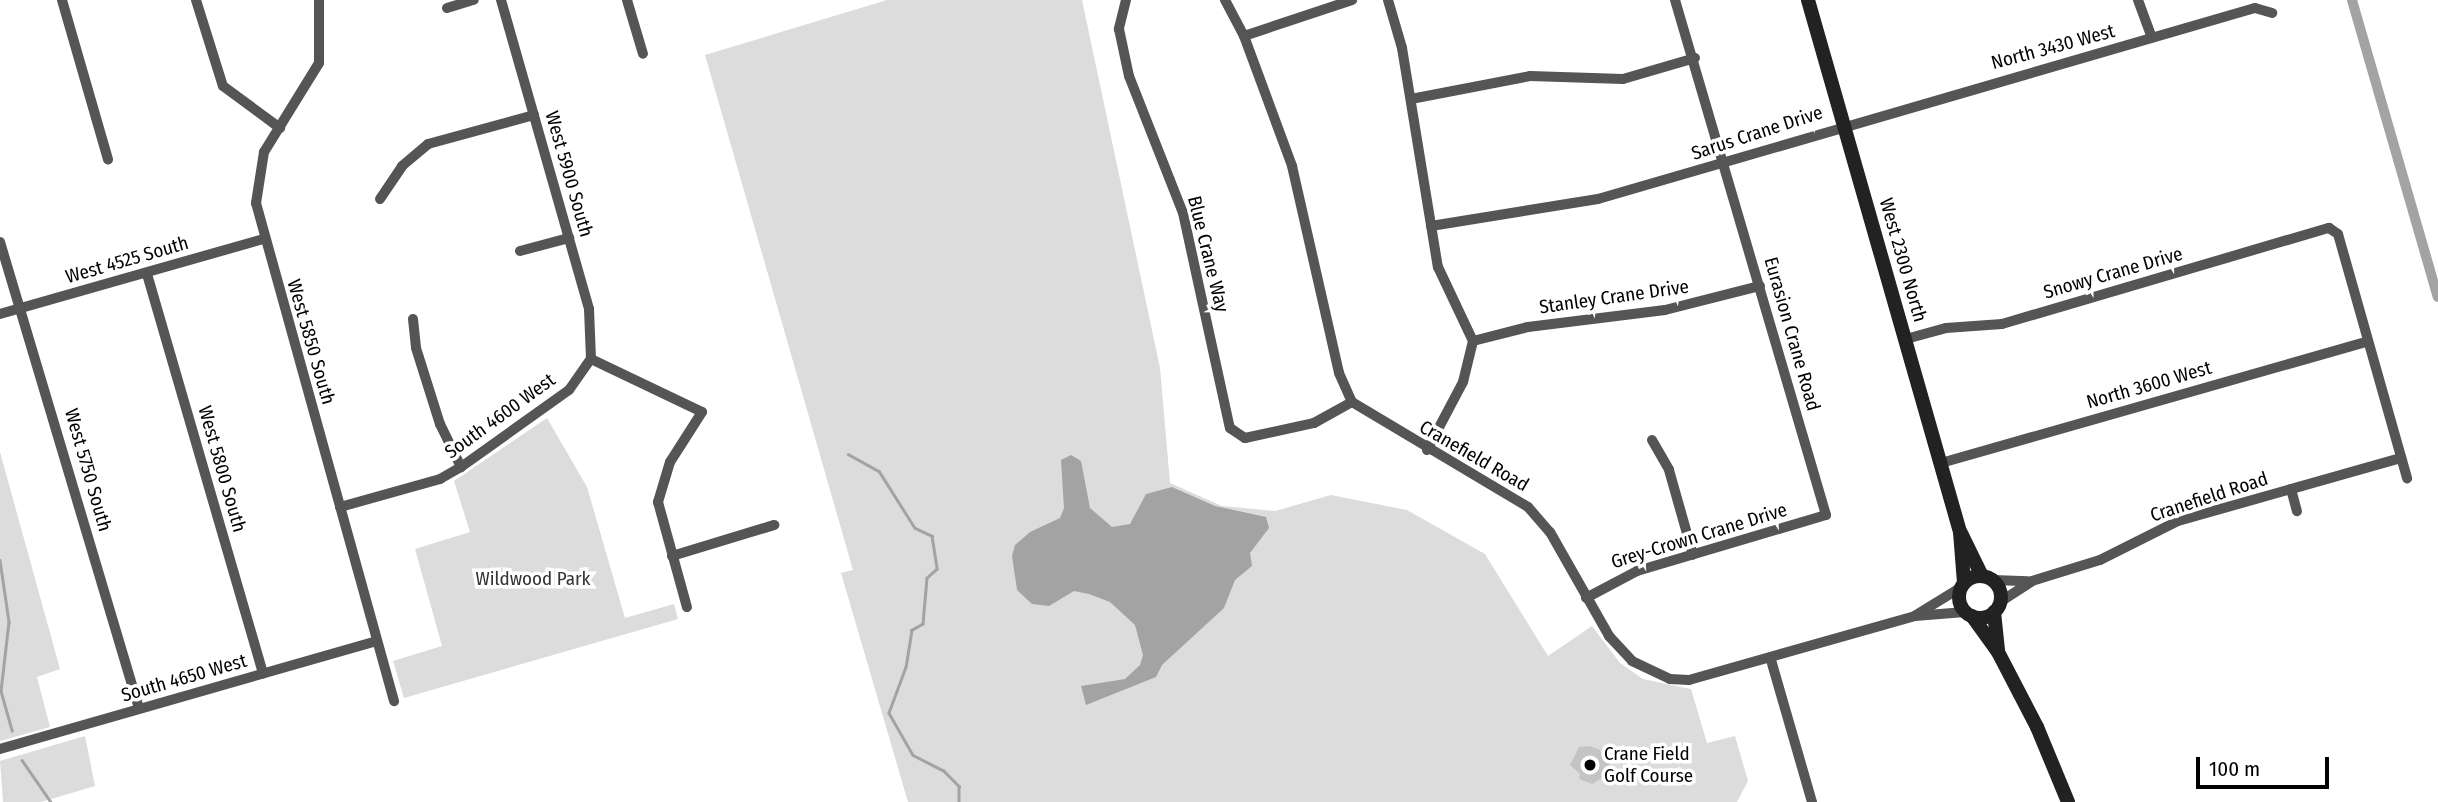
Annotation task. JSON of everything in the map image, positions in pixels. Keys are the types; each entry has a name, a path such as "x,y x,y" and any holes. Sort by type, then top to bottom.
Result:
{"street":[{"path":"62,0 108,159"},
{"path":"196,0 223,86 280,128"},
{"name":"West 5850 South","path":"319,0 319,63 264,152 257,180 263,239 394,701"},
{"path":"447,8 474,0"},
{"name":"West 5900 South","path":"501,0 589,309 591,359"},
{"path":"627,0 643,54"},
{"name":"Blue Crane Way","path":"1126,0 1119,29 1129,76 1183,213 1228,422 1238,438 1314,423 1352,402"},
{"path":"1224,0 1244,36 1292,166 1339,373 1352,402"},
{"path":"1244,36 1353,0"},
{"path":"1388,0 1411,99 1431,226 1447,291 1473,341 1464,382 1427,450"},
{"name":"Eurasion Crane Road","path":"1675,0 1695,58 1826,515"},
{"name":"West 2300 North","path":"1808,0 1960,532"},
{"path":"2138,0 2152,38"},
{"name":"North 3430 West","path":"1844,123 2255,8 2272,13"},
{"path":"1411,99 1530,76 1623,79 1695,58"},
{"path":"380,199 402,166 428,144 534,115"},
{"name":"Sarus Crane Drive","path":"1431,226 1598,199 1725,163 1844,123"},
{"name":"Snowy Crane Drive","path":"1906,339 1946,328 2002,324 2329,228 2337,234 2367,342"},
{"path":"520,251 569,238"},
{"name":"West 4525 South","path":"0,314 263,239"},
{"name":"West 5750 South","path":"0,242 139,709"},
{"name":"West 5800 South","path":"147,274 263,674"},
{"name":"Stanley Crane Drive","path":"1473,341 1528,327 1665,310 1760,286"},
{"path":"412,319 415,348 440,424 461,467"},
{"path":"2367,342 2407,478"},
{"name":"North 3600 West","path":"1941,463 2367,342"},
{"path":"591,359 702,412 660,484 660,511 687,607"},
{"name":"South 4600 West","path":"340,507 440,479 461,467 569,390 591,359"},
{"name":"Cranefield Road","path":"1352,402 1427,450 1528,507 1550,532 1586,598 1626,656 1670,679 1712,677 1915,616 1969,614"},
{"path":"1651,440 1669,470 1693,555"},
{"name":"Cranefield Road","path":"1997,607 2032,581 2100,560 2178,521 2401,458"},
{"path":"2291,489 2297,510"},
{"name":"Grey-Crown Crane Drive","path":"1586,598 1637,571 1826,515"},
{"path":"671,556 774,525"},
{"path":"1960,532 1987,578 1997,607 1998,652"},
{"path":"1960,532 1962,585 1969,614 1998,652 2068,802"},
{"path":"1962,585 1987,578"},
{"name":"Cranefield Road","path":"1987,578 2032,581"},
{"name":"Cranefield Road","path":"1915,616 1962,585"},
{"path":"1969,614 1997,607"},
{"name":"South 4650 West","path":"0,749 377,641"},
{"path":"1771,660 1812,802"}],"green space":[{"name":"Crane Field Golf Course","path":"887,0 1082,0 1160,368 1170,483 1222,506 1275,511 1331,495 1407,510 1485,554 1548,656 1592,626 1620,663 1643,679 1691,689 1707,743 1735,736 1748,781 1737,802 908,802 841,573 853,570 705,55"},
{"name":"Wildwood Park","path":"547,418 587,487 625,618 674,604 678,619 404,698 393,661 442,646 415,549 470,532 454,481"},
{"path":"0,452 60,669 37,677 50,727 0,741"},
{"path":"85,736 95,786 41,802 3,802 0,761"}],"shaded area":[{"path":"1071,455 1081,461 1090,508 1112,527 1130,524 1146,494 1172,487 1215,506 1266,517 1269,528 1250,553 1252,566 1235,580 1224,608 1162,665 1156,677 1086,705 1081,686 1125,679 1140,665 1143,655 1135,625 1110,602 1089,594 1074,591 1049,606 1032,604 1017,590 1012,556 1015,545 1030,532 1060,518 1064,508 1061,460"}],"building":[{"name":"Crane Field Golf Course","path":"1590,746 1600,750 1610,765 1607,775 1592,784 1579,779 1580,774 1570,765 1579,747"}],"waterway":[{"path":"2352,0 2438,297"},
{"path":"848,454 879,471 915,528 932,536 937,569 927,578 923,624 912,630 906,667 889,713 913,755 943,770 959,786 959,802"},
{"path":"0,560 9,622 1,691 12,730"},
{"path":"22,760 51,802"}],"place":[{"name":"Crane Field Golf Course","path":"1590,765"}]}
